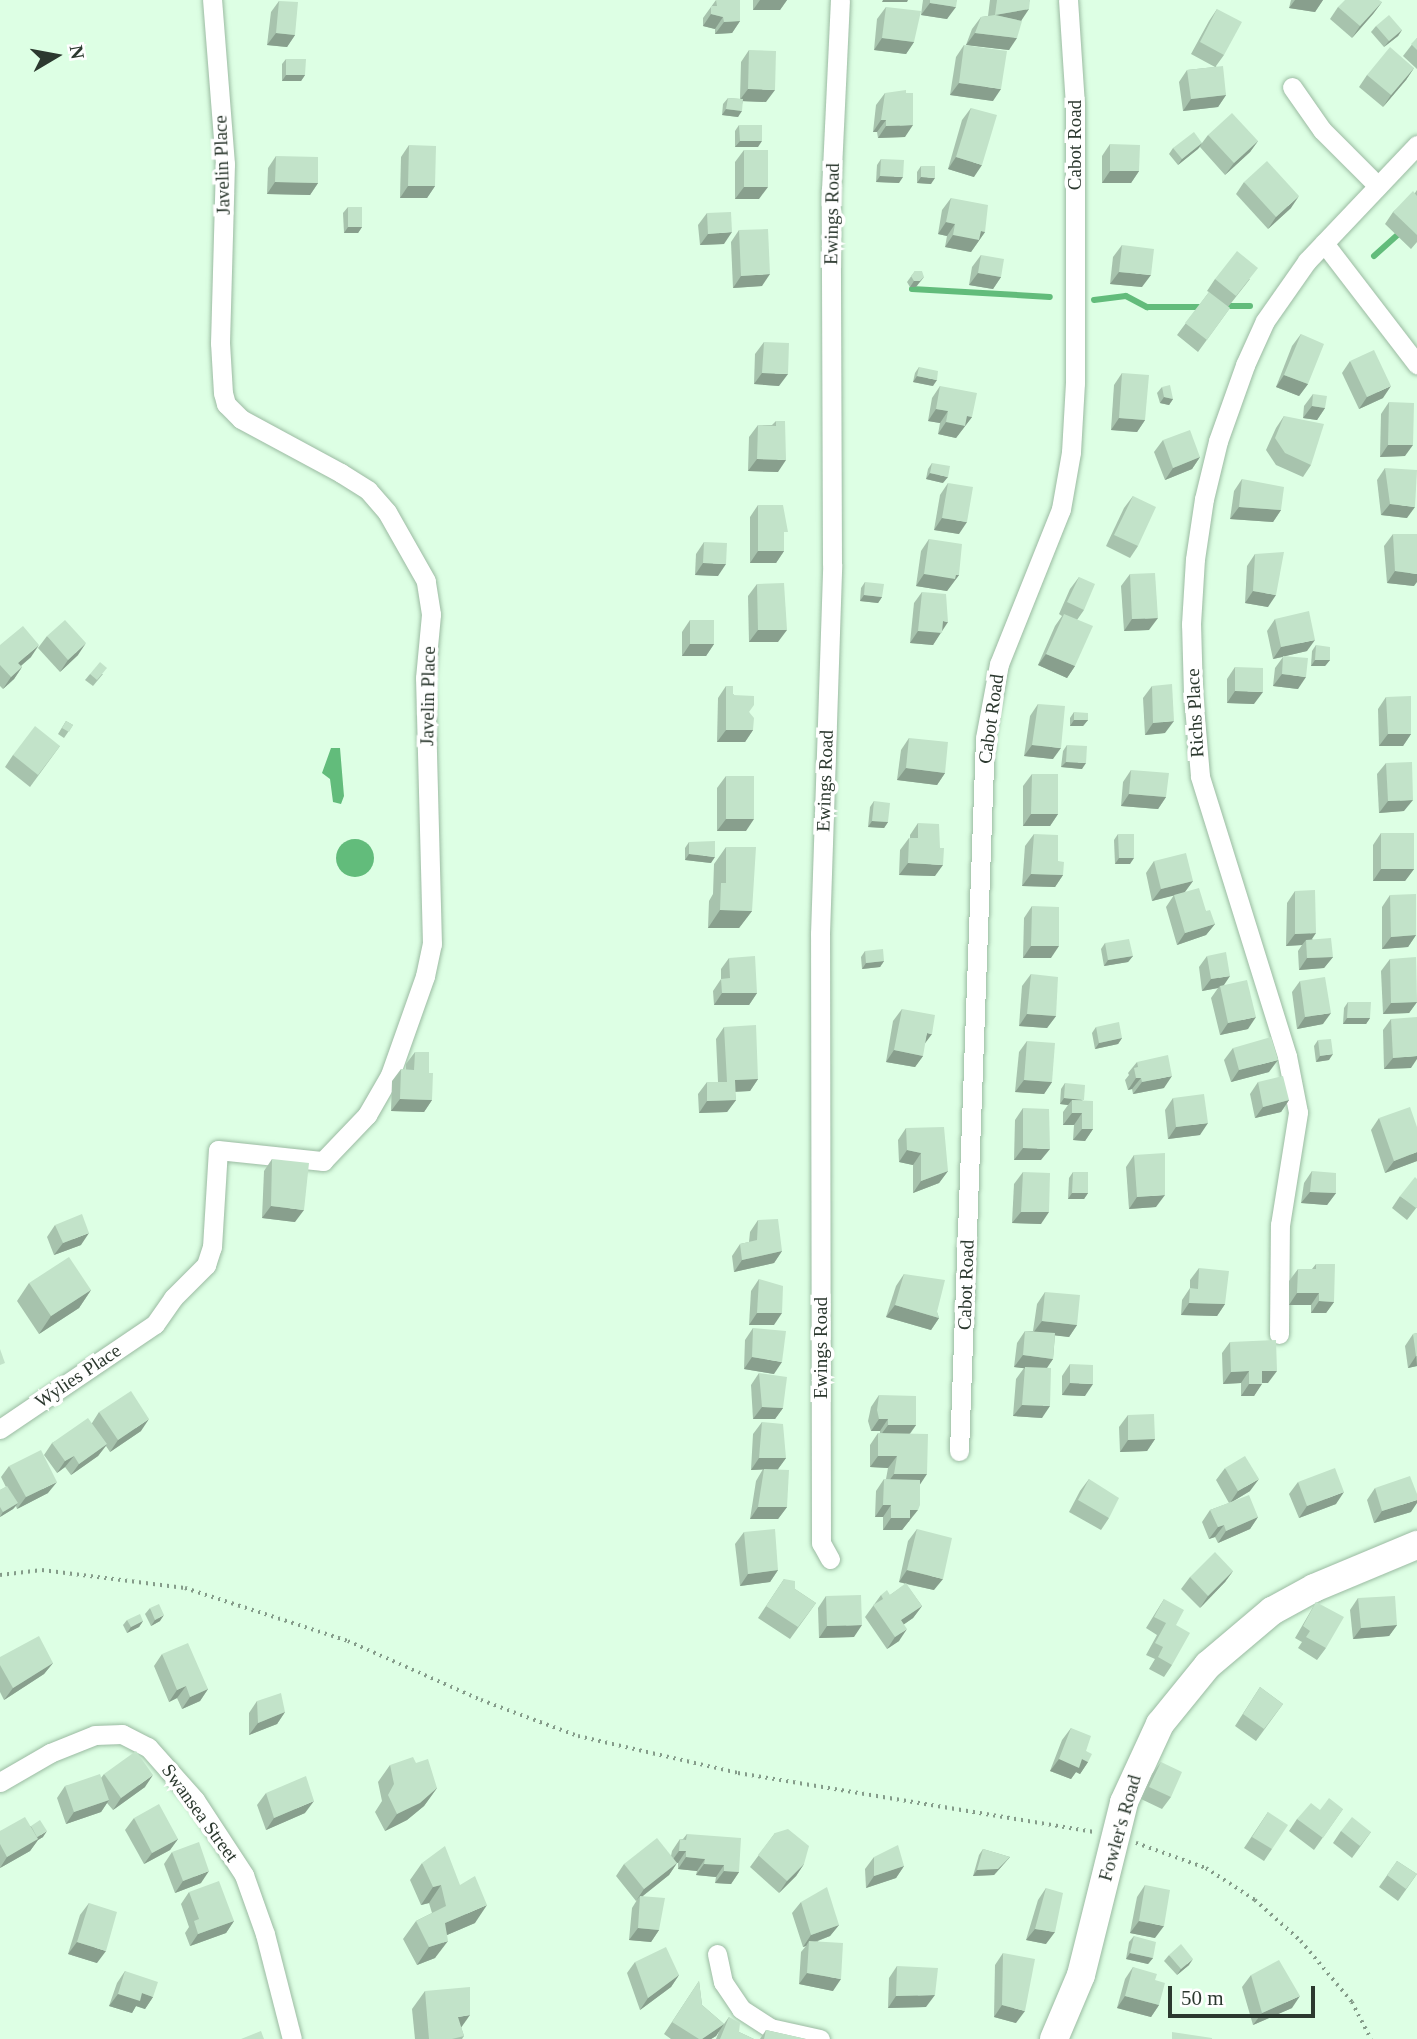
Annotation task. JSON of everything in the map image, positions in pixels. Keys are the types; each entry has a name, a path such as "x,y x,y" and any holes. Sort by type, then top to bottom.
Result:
{"street":[{"name":"Javelin Place","path":"155,1324 173,1298 206,1265 212,1247 218,1150 323,1161 367,1115 390,1074 425,976 432,944 425,678 431,614 426,581 387,512 368,490 341,472 240,419 226,404 223,393 220,343 225,164 212,0"},
{"name":"Ewings Road","path":"830,1559 821,1543 820,934 832,564 831,190 840,0"},
{"name":"Cabot Road","path":"959,1451 985,738 999,664 1061,509 1069,477 1073,430 1075,106 1068,0"},
{"path":"1292,87 1322,130 1378,186"},
{"name":"Richs Place","path":"1279,1334 1280,1225 1298,1112 1283,1042 1200,776 1194,724 1192,590 1199,528 1210,470 1240,376 1265,321 1324,243 1417,145"},
{"path":"1324,243 1417,364"},
{"name":"Wylies Place","path":"0,1429 155,1324"},
{"name":"Fowler's Road","path":"1054,2039 1079,1982 1114,1837 1130,1785 1152,1738 1208,1665 1259,1621 1299,1595 1417,1545"},
{"name":"Swansea Street","path":"0,1782 50,1753 95,1735 122,1734 148,1747 195,1800 244,1875 265,1934 292,2039"},
{"path":"717,1954 723,1982 741,2009 770,2028 820,2039"}],"path":[{"path":"0,1574 42,1570 185,1588 348,1641 481,1700 578,1736 738,1773 1058,1825 1159,1849 1206,1868 1255,1899 1301,1941 1344,1992 1371,2039"}],"shaded area":[{"path":"331,748 340,748 344,796 341,804 333,802 330,779 322,773"},
{"path":"355,839 368,845 374,858 368,871 355,877 342,871 336,858 342,845"}],"building":[{"path":"716,0 740,0 740,21 724,22 723,17 711,14 711,6 717,6"},
{"path":"930,0 957,0 956,7 930,3"},
{"path":"997,0 1030,0 1029,9 995,15"},
{"path":"1345,0 1382,2 1360,26 1338,7"},
{"path":"279,1 298,2 295,35 276,33"},
{"path":"886,7 921,11 914,42 882,38"},
{"path":"1217,9 1242,22 1224,55 1200,42"},
{"path":"995,15 1022,21 1017,38 975,33 981,17"},
{"path":"1389,15 1402,30 1389,41 1376,26"},
{"path":"1417,38 1417,50 1411,44"},
{"path":"964,45 1007,51 1001,89 959,83"},
{"path":"1390,47 1414,68 1391,95 1367,75"},
{"path":"749,50 776,51 775,90 748,89"},
{"path":"286,59 306,59 305,75 286,75"},
{"path":"1223,66 1226,95 1191,99 1187,70"},
{"path":"906,90 906,93 913,93 913,125 886,126 886,120 881,120 885,93"},
{"path":"728,98 743,99 742,111 726,109"},
{"path":"971,108 997,115 982,165 956,157"},
{"path":"1232,113 1258,141 1234,163 1208,135"},
{"path":"739,125 762,125 762,141 740,141"},
{"path":"1194,132 1202,143 1182,159 1173,148"},
{"path":"1110,144 1140,145 1139,171 1110,171"},
{"path":"409,145 436,146 435,186 408,186"},
{"path":"744,150 768,150 768,187 744,187"},
{"path":"276,156 318,157 318,183 275,182"},
{"path":"881,159 904,160 903,177 880,176"},
{"path":"1267,161 1299,196 1276,217 1244,182"},
{"path":"921,166 935,166 935,178 921,177"},
{"path":"1413,191 1417,196 1417,235 1393,212"},
{"path":"951,198 988,205 985,232 981,231 979,240 953,235 955,224 946,222"},
{"path":"348,207 362,207 362,227 348,227"},
{"path":"731,212 732,232 708,234 707,213"},
{"path":"768,229 770,274 741,276 739,230"},
{"path":"1122,245 1154,249 1151,275 1119,272"},
{"path":"1237,251 1258,268 1236,296 1215,279"},
{"path":"981,255 1004,259 1001,277 978,273"},
{"path":"915,271 922,271 924,277 920,281 914,281 911,276"},
{"path":"1209,292 1230,308 1207,340 1185,323"},
{"path":"1301,334 1324,344 1308,384 1284,375"},
{"path":"764,342 789,343 788,374 762,373"},
{"path":"1374,350 1391,386 1367,397 1350,361"},
{"path":"919,367 938,371 937,380 917,376"},
{"path":"1122,373 1149,375 1145,420 1119,418"},
{"path":"1170,385 1173,399 1164,397 1162,387"},
{"path":"940,386 977,393 972,417 967,416 965,426 946,422 948,411 936,409"},
{"path":"1313,394 1327,396 1325,408 1312,406"},
{"path":"1389,402 1414,403 1413,445 1388,445"},
{"path":"1284,416 1324,424 1311,465 1285,453 1275,438"},
{"path":"776,421 785,421 786,460 757,459 758,425 776,426"},
{"path":"1190,430 1200,457 1173,468 1163,440"},
{"path":"932,463 950,466 948,477 930,473"},
{"path":"1385,468 1417,470 1415,507 1390,504"},
{"path":"1242,479 1284,487 1281,510 1239,507"},
{"path":"948,483 973,487 967,522 942,518"},
{"path":"1133,496 1156,507 1138,546 1114,535"},
{"path":"758,505 783,505 788,532 784,532 784,551 758,551"},
{"path":"1393,534 1417,534 1417,574 1395,571"},
{"path":"929,539 962,544 959,575 956,575 955,579 924,574"},
{"path":"704,542 727,543 726,564 703,563"},
{"path":"1284,552 1276,595 1253,591 1255,554"},
{"path":"1155,573 1158,618 1132,619 1130,574"},
{"path":"1079,577 1095,584 1084,610 1067,602"},
{"path":"865,582 884,584 882,597 864,595"},
{"path":"784,583 787,630 758,630 757,584"},
{"path":"922,592 946,594 948,622 943,621 942,633 918,631"},
{"path":"1309,611 1315,640 1281,647 1275,619"},
{"path":"1064,614 1093,626 1075,666 1046,654"},
{"path":"65,620 86,643 68,660 47,636"},
{"path":"690,620 714,620 714,644 690,644"},
{"path":"23,626 39,645 18,663 22,667 11,677 0,665 0,645"},
{"path":"1316,645 1330,647 1330,660 1315,660"},
{"path":"1283,656 1308,658 1306,677 1282,674"},
{"path":"100,662 107,668 97,680 90,674"},
{"path":"1235,667 1263,668 1263,692 1235,691"},
{"path":"1172,684 1174,721 1153,723 1152,686"},
{"path":"726,686 733,686 733,695 754,696 754,705 749,712 754,718 753,730 726,730"},
{"path":"1411,696 1411,734 1388,734 1386,697"},
{"path":"1038,704 1065,706 1061,748 1032,745"},
{"path":"1074,712 1088,713 1088,720 1074,720"},
{"path":"66,721 73,725 69,732 62,728"},
{"path":"35,726 60,746 38,775 13,755"},
{"path":"909,738 948,742 945,773 906,768"},
{"path":"1067,745 1087,746 1086,763 1066,762"},
{"path":"1412,762 1413,800 1388,801 1386,763"},
{"path":"1131,770 1169,773 1166,797 1129,794"},
{"path":"1032,774 1058,774 1058,814 1031,814"},
{"path":"726,776 754,776 754,819 726,819"},
{"path":"874,801 890,803 888,822 872,821"},
{"path":"918,823 939,824 940,848 944,848 943,865 908,863 909,838 918,838"},
{"path":"1381,833 1414,833 1414,869 1381,869"},
{"path":"1034,834 1058,835 1058,861 1064,862 1063,875 1031,874"},
{"path":"1118,834 1134,834 1134,858 1119,858"},
{"path":"715,841 715,857 689,854 689,842"},
{"path":"726,847 756,847 752,911 720,910 721,883 726,883"},
{"path":"1186,853 1193,881 1161,889 1154,861"},
{"path":"1199,888 1206,911 1210,910 1215,924 1185,933 1174,895"},
{"path":"1315,890 1316,933 1295,934 1295,891"},
{"path":"1416,894 1416,935 1391,937 1390,895"},
{"path":"1032,906 1059,907 1059,946 1031,946"},
{"path":"1331,938 1333,957 1307,958 1306,940"},
{"path":"1129,939 1133,956 1108,960 1105,943"},
{"path":"883,949 884,961 866,963 865,951"},
{"path":"1226,952 1230,976 1211,979 1207,956"},
{"path":"755,956 757,993 722,993 721,979 730,978 729,958"},
{"path":"1416,957 1417,1002 1391,1003 1390,959"},
{"path":"1031,974 1058,977 1056,1016 1027,1014"},
{"path":"1325,977 1331,1013 1305,1017 1300,981"},
{"path":"1247,980 1256,1017 1228,1023 1220,986"},
{"path":"1348,1002 1371,1002 1370,1018 1347,1018"},
{"path":"902,1009 935,1015 932,1034 927,1033 923,1056 894,1050"},
{"path":"1417,1017 1417,1056 1393,1058 1391,1019"},
{"path":"1119,1022 1122,1038 1099,1043 1096,1027"},
{"path":"756,1025 758,1079 735,1080 736,1100 707,1101 707,1082 727,1082 724,1027"},
{"path":"1271,1037 1278,1060 1239,1070 1233,1048"},
{"path":"1331,1039 1333,1054 1320,1056 1318,1040"},
{"path":"1027,1041 1055,1043 1052,1082 1024,1080"},
{"path":"415,1052 429,1052 429,1073 433,1073 432,1100 400,1099 401,1069 414,1070"},
{"path":"1168,1055 1172,1076 1142,1082 1141,1078 1136,1078 1134,1068 1138,1067 1137,1062"},
{"path":"1283,1076 1289,1100 1263,1107 1258,1082"},
{"path":"1065,1083 1085,1085 1084,1100 1064,1098"},
{"path":"1204,1094 1208,1123 1176,1127 1173,1098"},
{"path":"1072,1100 1093,1101 1093,1129 1082,1129 1082,1113 1072,1113"},
{"path":"1410,1107 1417,1127 1417,1152 1394,1161 1379,1118"},
{"path":"1023,1108 1049,1109 1050,1149 1023,1148"},
{"path":"944,1127 948,1171 921,1181 921,1153 907,1150 906,1128"},
{"path":"1165,1153 1165,1195 1137,1197 1134,1155"},
{"path":"272,1159 309,1163 304,1210 271,1206"},
{"path":"1312,1171 1336,1173 1336,1193 1310,1192"},
{"path":"1023,1172 1050,1173 1049,1212 1021,1212"},
{"path":"1073,1172 1088,1172 1088,1193 1072,1193"},
{"path":"1415,1177 1417,1179 1416,1208 1400,1196"},
{"path":"82,1214 89,1233 63,1243 55,1225"},
{"path":"778,1219 782,1251 742,1260 740,1244 757,1240 758,1220"},
{"path":"69,1257 91,1290 51,1316 29,1283"},
{"path":"1316,1264 1335,1264 1334,1302 1319,1301 1319,1293 1297,1293 1298,1269 1316,1269"},
{"path":"1199,1268 1229,1271 1225,1304 1189,1303 1190,1288 1198,1289"},
{"path":"904,1274 945,1280 937,1312 939,1318 895,1305"},
{"path":"759,1279 783,1286 782,1313 757,1313"},
{"path":"1045,1292 1080,1295 1077,1325 1042,1321"},
{"path":"753,1328 786,1331 782,1362 752,1357"},
{"path":"1025,1331 1055,1333 1053,1359 1023,1355"},
{"path":"1417,1333 1417,1356 1416,1356 1413,1334"},
{"path":"1276,1340 1277,1371 1262,1371 1262,1384 1249,1384 1249,1371 1231,1372 1230,1342"},
{"path":"0,1349 5,1363 0,1365"},
{"path":"1070,1364 1093,1365 1093,1384 1070,1383"},
{"path":"1025,1367 1051,1368 1050,1406 1022,1405"},
{"path":"759,1373 787,1377 783,1408 762,1407"},
{"path":"131,1391 149,1419 118,1440 99,1412"},
{"path":"879,1395 916,1396 916,1425 888,1425 888,1419 879,1419"},
{"path":"1154,1414 1155,1439 1128,1440 1128,1415"},
{"path":"88,1418 107,1444 79,1464 74,1456 65,1461 52,1443"},
{"path":"762,1422 783,1424 786,1458 759,1458"},
{"path":"878,1433 928,1434 927,1474 894,1474 897,1456 878,1456"},
{"path":"41,1450 57,1482 26,1497 9,1466"},
{"path":"1245,1456 1259,1479 1238,1491 1225,1468"},
{"path":"1335,1468 1344,1492 1307,1506 1298,1482"},
{"path":"764,1469 789,1470 787,1507 758,1507"},
{"path":"1410,1476 1417,1500 1382,1511 1375,1488"},
{"path":"884,1479 920,1480 920,1505 918,1510 910,1510 910,1518 891,1518 891,1505 883,1505"},
{"path":"1089,1479 1119,1498 1109,1518 1078,1500"},
{"path":"7,1486 18,1503 3,1512 0,1507 0,1490"},
{"path":"1249,1495 1258,1517 1226,1531 1224,1525 1218,1527 1210,1510"},
{"path":"775,1529 778,1570 748,1574 744,1532"},
{"path":"917,1529 952,1538 943,1579 907,1570"},
{"path":"1215,1552 1233,1571 1208,1596 1190,1577"},
{"path":"784,1579 795,1581 795,1589 816,1603 798,1627 766,1606"},
{"path":"906,1583 922,1606 901,1620 907,1629 895,1637 873,1605 883,1599 881,1595 887,1590 890,1595"},
{"path":"861,1595 862,1625 827,1626 826,1596"},
{"path":"1395,1596 1397,1625 1361,1628 1358,1598"},
{"path":"1164,1599 1184,1610 1176,1625 1190,1633 1172,1665 1158,1657 1163,1647 1155,1643 1166,1623 1154,1617"},
{"path":"1316,1602 1344,1617 1326,1648 1306,1637 1310,1631 1303,1626"},
{"path":"159,1604 164,1615 155,1620 150,1608"},
{"path":"140,1614 143,1621 131,1627 127,1620"},
{"path":"39,1636 53,1663 13,1688 0,1665 0,1657"},
{"path":"188,1643 208,1689 190,1697 186,1686 177,1690 162,1654"},
{"path":"1260,1687 1283,1704 1264,1729 1243,1714"},
{"path":"281,1693 285,1712 258,1723 257,1701"},
{"path":"1071,1728 1091,1736 1086,1751 1092,1754 1088,1762 1082,1759 1079,1768 1059,1759"},
{"path":"136,1751 153,1775 121,1798 104,1774"},
{"path":"413,1757 416,1763 428,1759 437,1788 420,1803 397,1814 388,1795 394,1784 390,1765"},
{"path":"1161,1762 1182,1772 1171,1797 1149,1787"},
{"path":"100,1774 109,1800 74,1812 65,1786"},
{"path":"306,1776 314,1801 274,1818 266,1793"},
{"path":"1329,1798 1343,1809 1323,1838 1297,1819 1311,1803 1320,1810"},
{"path":"159,1804 178,1839 152,1853 134,1818"},
{"path":"1268,1812 1288,1825 1272,1849 1252,1837"},
{"path":"25,1817 38,1839 7,1857 0,1844 0,1831"},
{"path":"1352,1817 1371,1832 1360,1846 1341,1831"},
{"path":"40,1820 47,1831 37,1837 31,1826"},
{"path":"788,1829 809,1846 804,1864 787,1881 758,1855 775,1833"},
{"path":"687,1834 741,1838 739,1872 724,1871 724,1865 704,1864 705,1859 686,1857 686,1851 679,1851 680,1839 686,1840"},
{"path":"657,1838 677,1863 644,1889 624,1864"},
{"path":"199,1842 209,1871 183,1881 172,1852"},
{"path":"898,1845 904,1866 874,1876 874,1857"},
{"path":"445,1846 460,1885 475,1876 487,1905 445,1923 448,1941 429,1947 416,1921 446,1906 441,1885 433,1887 422,1863"},
{"path":"983,1849 1010,1857 998,1869 977,1870"},
{"path":"1397,1861 1417,1874 1406,1889 1387,1875"},
{"path":"219,1881 234,1921 198,1934 194,1921 199,1919 189,1892"},
{"path":"1145,1885 1170,1890 1164,1926 1139,1921"},
{"path":"827,1887 839,1925 811,1935 801,1902"},
{"path":"1046,1888 1063,1893 1055,1932 1035,1929"},
{"path":"640,1896 665,1898 659,1930 638,1928"},
{"path":"89,1903 117,1912 106,1951 77,1942"},
{"path":"1134,1936 1156,1942 1153,1958 1130,1953"},
{"path":"809,1941 843,1943 841,1979 807,1973"},
{"path":"1181,1944 1193,1959 1181,1969 1169,1955"},
{"path":"666,1947 679,1975 648,1998 635,1962"},
{"path":"1003,1953 1035,1959 1025,2011 1002,2005"},
{"path":"1279,1960 1300,1996 1262,2013 1251,1975"},
{"path":"897,1966 938,1968 935,1995 896,1996"},
{"path":"1133,1967 1157,1974 1155,1980 1165,1983 1159,2005 1125,1996"},
{"path":"125,1971 158,1982 153,1997 142,1993 140,2001 118,1994"},
{"path":"699,1981 702,2005 724,2024 702,2039 672,2022"},
{"path":"470,1987 470,2015 458,2017 464,2036 429,2039 425,1991"},
{"path":"729,2017 740,2023 739,2032 754,2039 720,2039"},
{"path":"766,2030 806,2039 764,2039"},
{"path":"261,2031 264,2039 241,2039"},
{"path":"1172,2032 1212,2038 1212,2039 1172,2039"}],"waterway":[{"path":"1374,256 1401,232"},
{"path":"912,289 1050,297"},
{"path":"1094,300 1126,296 1147,307 1204,307"},
{"path":"1222,306 1250,306"}]}
